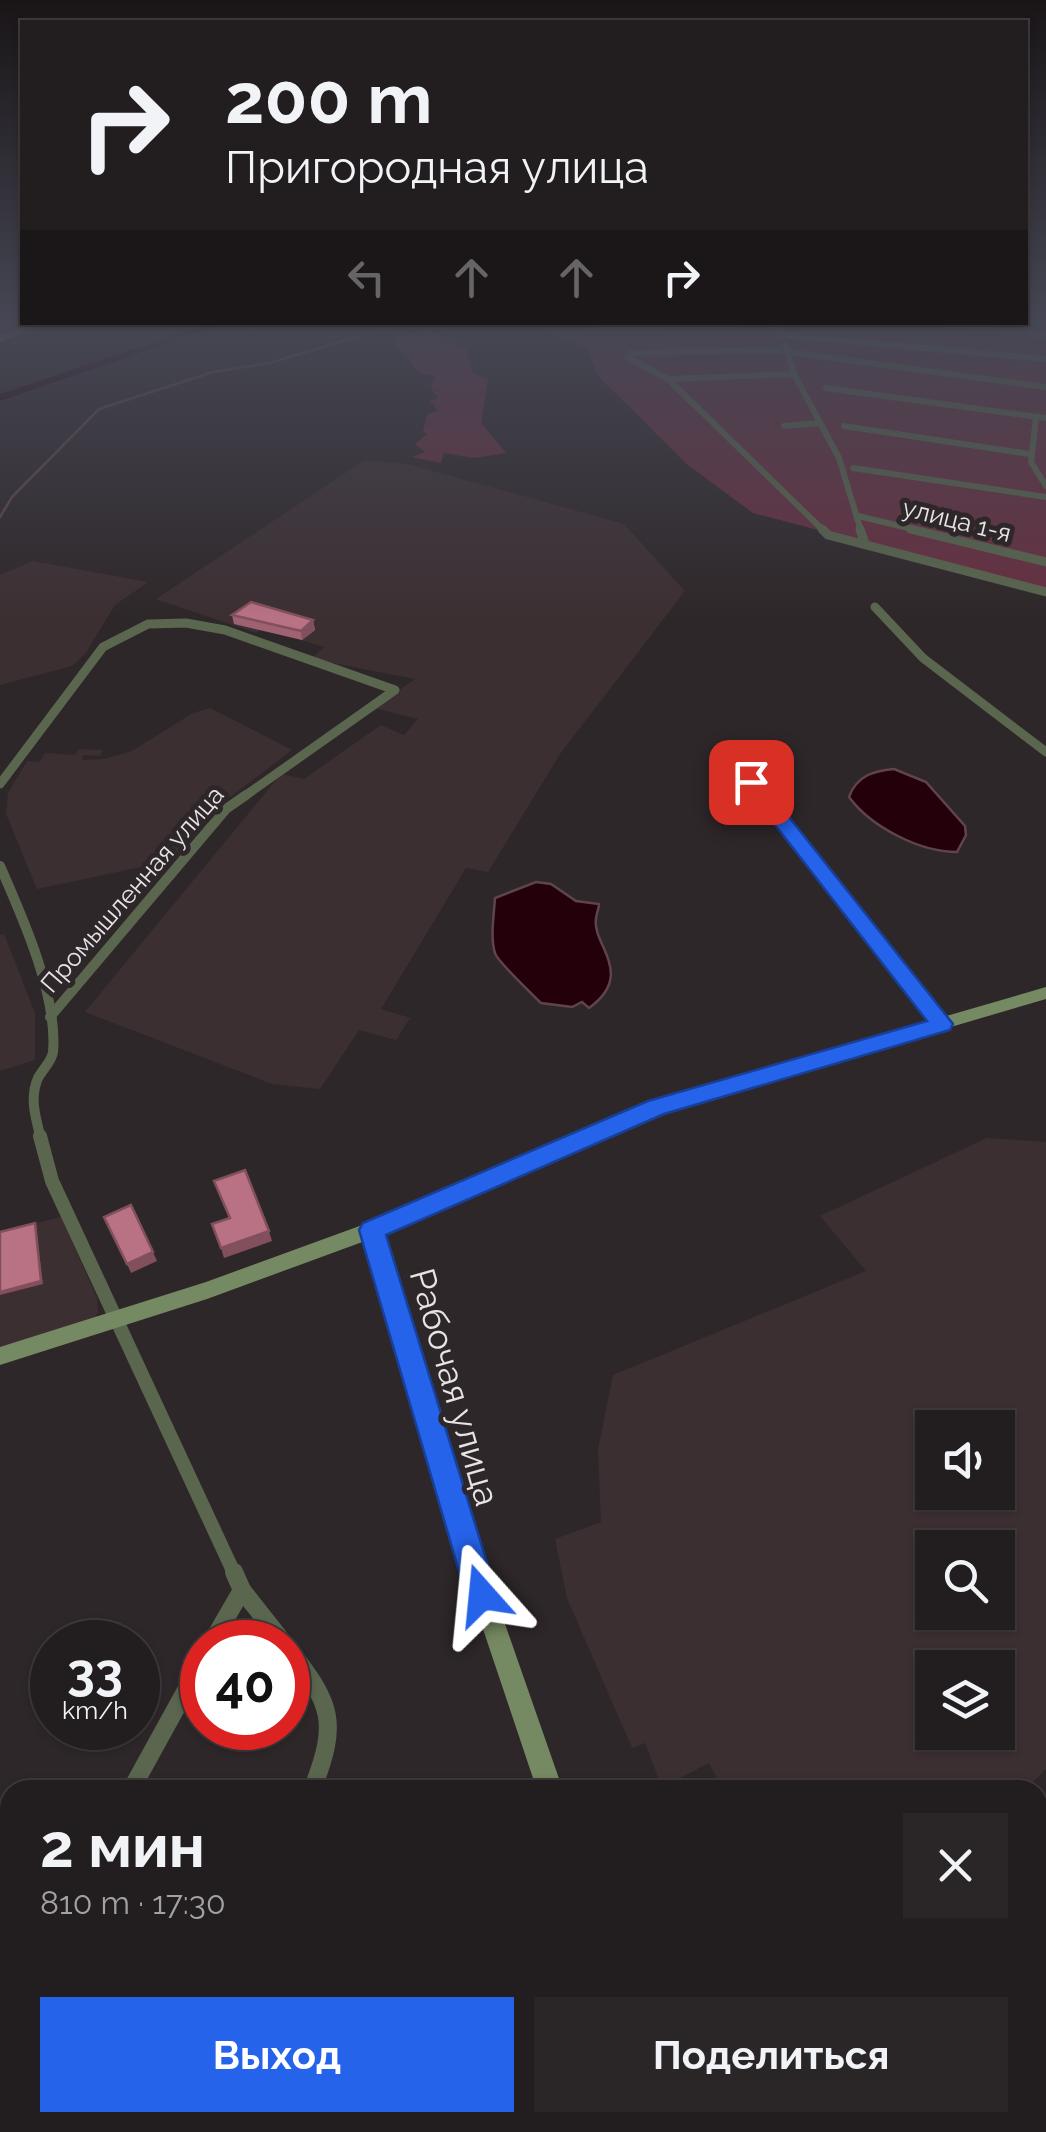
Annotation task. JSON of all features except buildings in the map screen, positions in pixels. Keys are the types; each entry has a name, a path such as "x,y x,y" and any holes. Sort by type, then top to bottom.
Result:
{"street":[{"path":"712,421 828,535 1046,592"},
{"path":"1035,421 1030,454 1046,486"},
{"path":"784,426 819,424 839,458 865,544"},
{"path":"844,426 1030,454"},
{"path":"853,468 1046,497"},
{"name":"улица 1-я","path":"858,516 1046,562"},
{"path":"874,607 924,658 1046,752"},
{"name":"Промышленная улица","path":"0,784 104,647 148,624 177,622 225,630 395,690 226,809 50,1017"},
{"path":"751,782 942,1024"},
{"name":"Промышленная улица","path":"0,866 26,925 50,1017 53,1056 36,1082 33,1108 52,1181 120,1320 242,1590 265,1620"},
{"path":"0,1356 120,1320 372,1230 657,1107 1046,993"},
{"name":"Рабочая улица","path":"372,1230 450,1498 547,1780"},
{"path":"225,1620 242,1590"},
{"name":"Промышленная улица","path":"310,1679 330,1707 332,1734 316,1780"},
{"path":"136,1780 180,1700"}],"shaded area":[{"path":"425,421 481,421 506,453 474,458 444,453 441,463 412,457 425,452 415,444 427,434 423,432"},
{"path":"644,421 1046,421 1046,590 753,513 688,465"},
{"path":"365,460 408,464 624,524 685,591 560,754 488,872 466,868 381,1009 410,1018 396,1040 359,1030 320,1089 272,1084 85,1012 281,774 304,779 381,725 404,735 418,719 374,708 415,679 312,659 324,647 262,629 256,633 156,599"},
{"path":"33,561 148,582 115,605 85,654 72,666 0,685 0,575"},
{"path":"210,708 292,750 217,807 174,860 37,889 6,814 8,793 27,761 40,762 45,753 75,755 79,749 103,750 100,756 83,755 82,760 132,751 193,713"},
{"path":"894,769 926,782 965,826 966,835 957,852 928,848 897,836 870,818 849,797 867,776"},
{"path":"536,882 551,884 576,901 599,904 596,929 611,972 603,995 589,1008 582,1002 572,1007 541,1003 495,953 495,898"},
{"path":"4,934 35,1013 35,1060 0,1071 0,935"},
{"path":"987,1138 1046,1142 1046,1769 1035,1780 718,1780 709,1763 676,1780 659,1780 645,1743 632,1748 567,1598 555,1539 601,1522 598,1449 613,1375 866,1271 820,1216"},
{"path":"61,1217 97,1298 98,1312 93,1320 0,1349 0,1232"}],"waterway":[{"path":"0,517 12,497 87,421"}],"route":[{"path":"482,1595 372,1230 657,1107 942,1024 751,782"}]}
